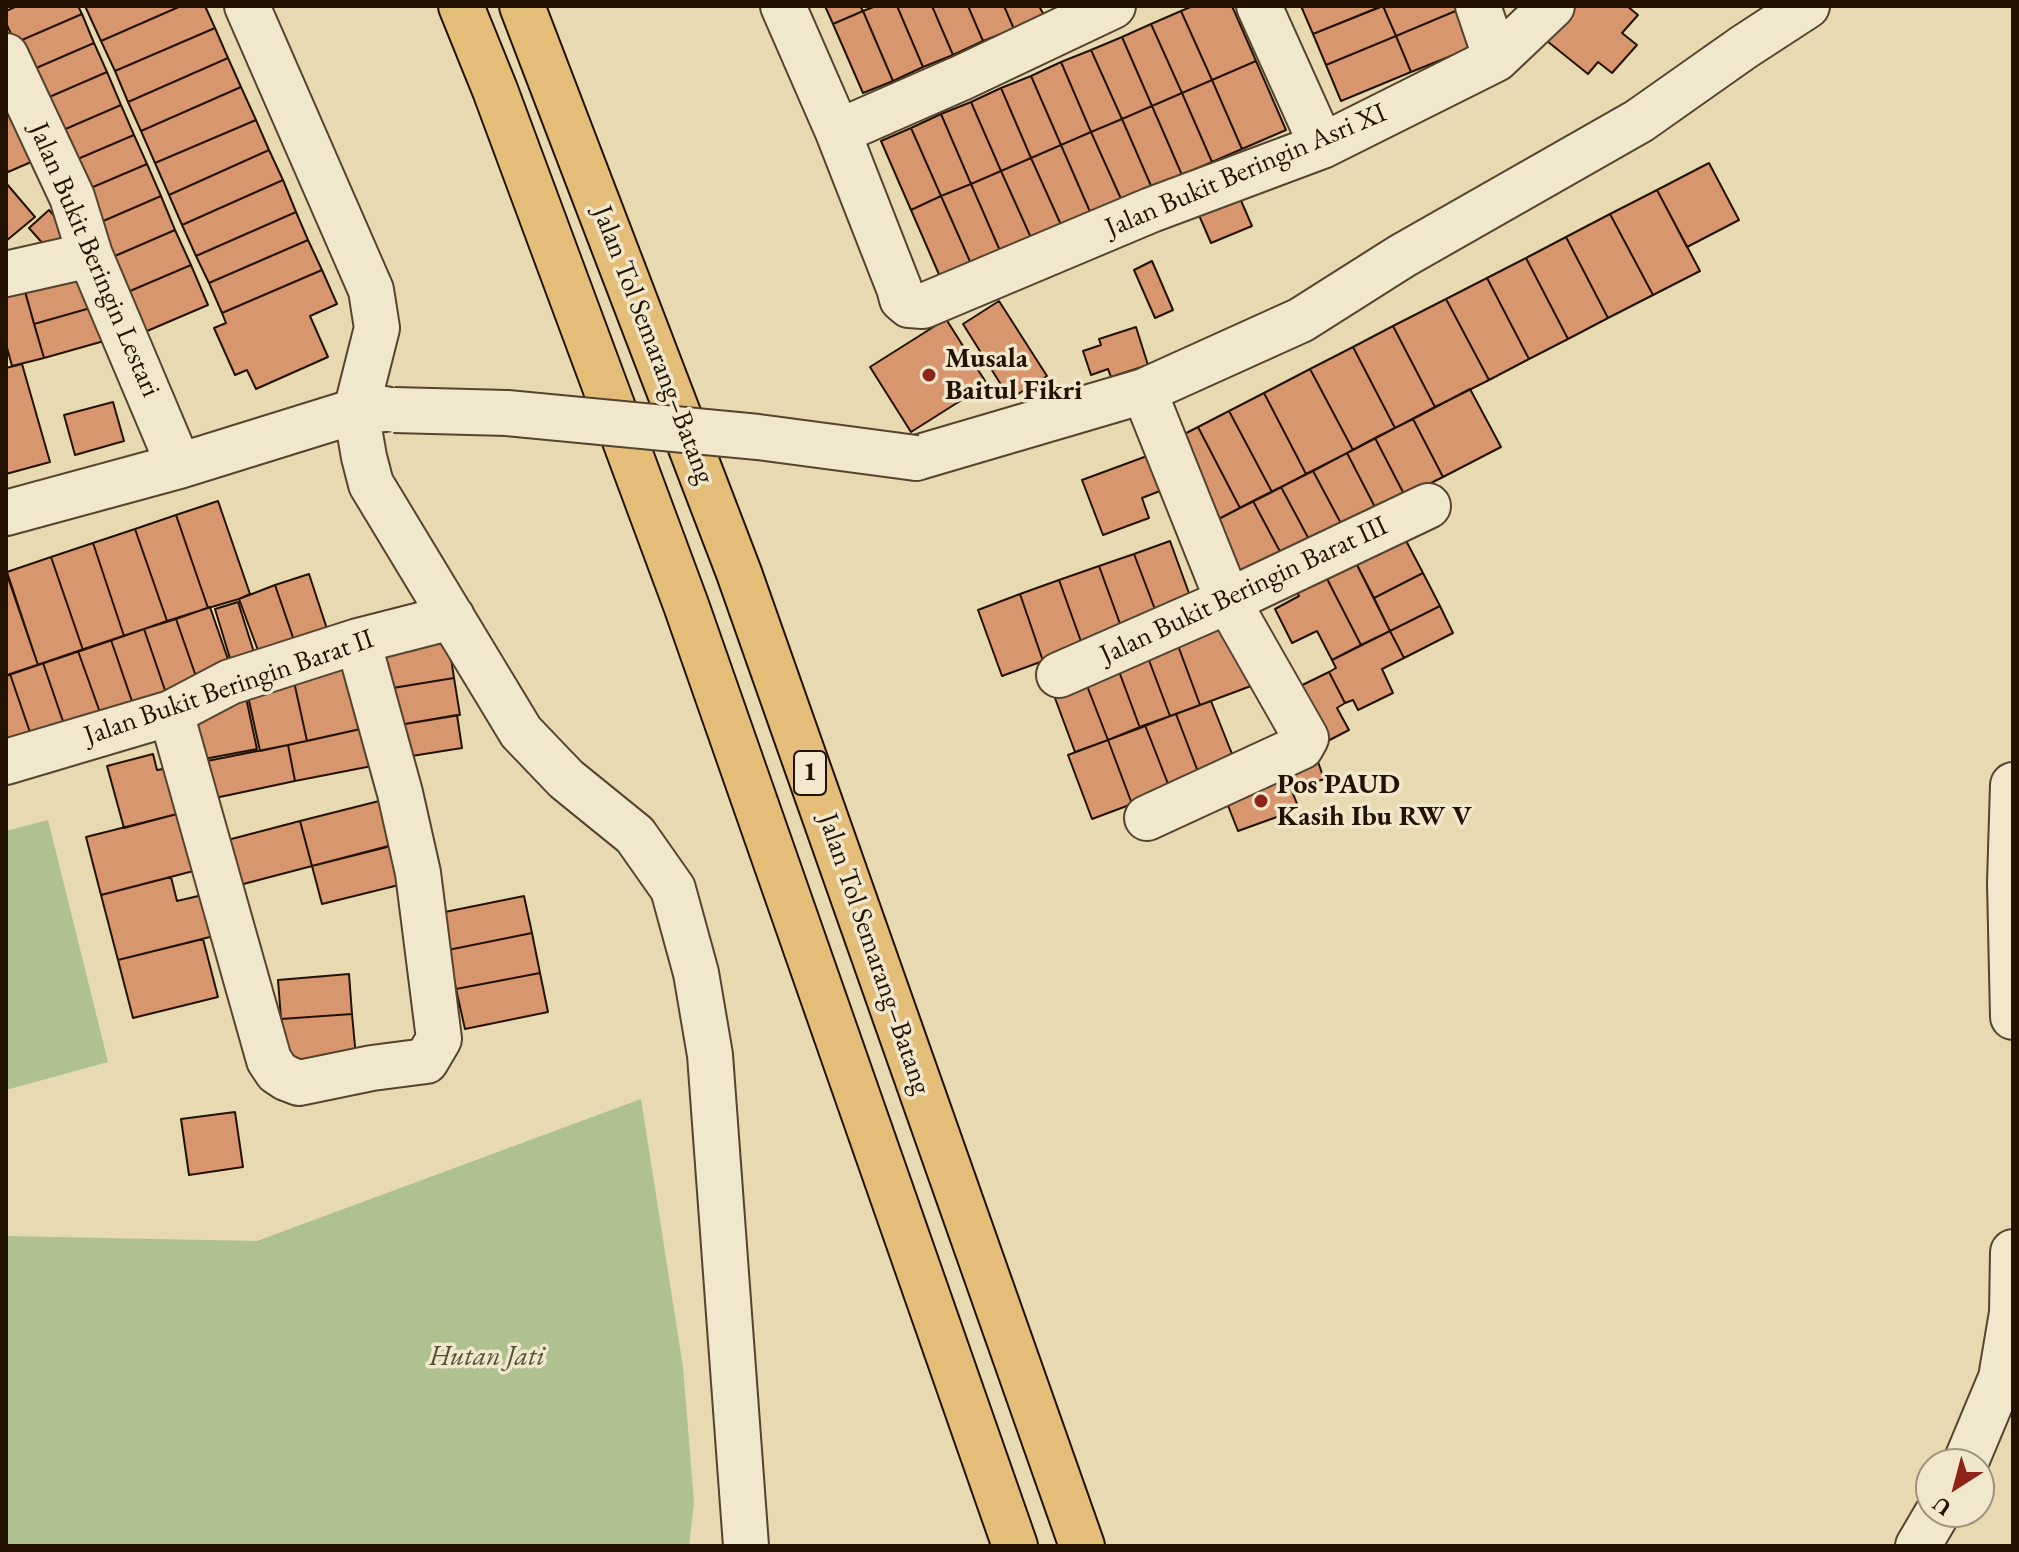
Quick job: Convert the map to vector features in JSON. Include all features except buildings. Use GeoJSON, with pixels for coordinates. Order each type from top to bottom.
{"type":"FeatureCollection","features":[{"type":"Feature","properties":{"kind":"highway","name":"Jalan Tol Semarang–Batang"},"geometry":{"type":"LineString","coordinates":[[461,6],[686,605],[1015,1546]]}},
{"type":"Feature","properties":{"kind":"highway","name":"Jalan Tol Semarang–Batang"},"geometry":{"type":"LineString","coordinates":[[522,6],[739,573],[1082,1546]]}},
{"type":"Feature","properties":{"kind":"street"},"geometry":{"type":"LineString","coordinates":[[247,6],[371,290],[377,328],[375,410],[364,457],[371,484],[521,732],[566,779],[635,835],[673,889],[696,973],[710,1055],[746,1546]]}},
{"type":"Feature","properties":{"kind":"street"},"geometry":{"type":"LineString","coordinates":[[783,6],[838,132],[1113,6]]}},
{"type":"Feature","properties":{"kind":"street"},"geometry":{"type":"LineString","coordinates":[[1259,6],[1322,146]]}},
{"type":"Feature","properties":{"kind":"street"},"geometry":{"type":"LineString","coordinates":[[1478,6],[1496,59]]}},
{"type":"Feature","properties":{"kind":"street","name":"Jalan Bukit Beringin Asri XI"},"geometry":{"type":"LineString","coordinates":[[838,132],[902,299],[909,305],[923,306],[1151,210],[1322,146],[1496,59],[1552,6]]}},
{"type":"Feature","properties":{"kind":"street"},"geometry":{"type":"LineString","coordinates":[[6,513],[375,410],[522,414],[758,437],[916,458],[1144,391],[1301,320],[1402,256],[1639,121],[1807,6]]}},
{"type":"Feature","properties":{"kind":"street","name":"Jalan Bukit Beringin Lestari"},"geometry":{"type":"LineString","coordinates":[[6,58],[72,197],[90,255],[179,466]]}},
{"type":"Feature","properties":{"kind":"street"},"geometry":{"type":"LineString","coordinates":[[6,274],[90,255]]}},
{"type":"Feature","properties":{"kind":"street"},"geometry":{"type":"LineString","coordinates":[[1144,391],[1228,601],[1306,738],[1301,747],[1147,818]]}},
{"type":"Feature","properties":{"kind":"street","name":"Jalan Bukit Beringin Barat III"},"geometry":{"type":"LineString","coordinates":[[1059,675],[1228,601],[1428,506]]}},
{"type":"Feature","properties":{"kind":"street","name":"Jalan Bukit Beringin Barat II"},"geometry":{"type":"LineString","coordinates":[[6,762],[171,713],[230,682],[358,641],[452,617]]}},
{"type":"Feature","properties":{"kind":"street"},"geometry":{"type":"LineString","coordinates":[[171,713],[269,1060],[277,1072],[299,1083],[426,1061],[439,1039],[418,873],[400,793],[358,641]]}},
{"type":"Feature","properties":{"kind":"street"},"geometry":{"type":"LineString","coordinates":[[2013,785],[2010,883],[2013,1017]]}},
{"type":"Feature","properties":{"kind":"street"},"geometry":{"type":"LineString","coordinates":[[1972,1448],[2001,1378],[2012,1313],[2013,1252]]}},
{"type":"Feature","properties":{"kind":"street"},"geometry":{"type":"LineString","coordinates":[[1918,1546],[1929,1528]]}},
{"type":"Feature","properties":{"kind":"green space"},"geometry":{"type":"Polygon","coordinates":[[[48,820],[108,1062],[6,1090],[6,831],[48,820]]]}},
{"type":"Feature","properties":{"kind":"green space","name":"Hutan Jati"},"geometry":{"type":"Polygon","coordinates":[[[641,1099],[683,1367],[694,1503],[689,1546],[6,1546],[6,1236],[257,1241],[641,1099]]]}},
{"type":"Feature","properties":{"kind":"place","name":"Musala Baitul Fikri"},"geometry":{"type":"Point","coordinates":[929,375]}},
{"type":"Feature","properties":{"kind":"place","name":"Pos PAUD Kasih Ibu RW V"},"geometry":{"type":"Point","coordinates":[1261,801]}}]}
